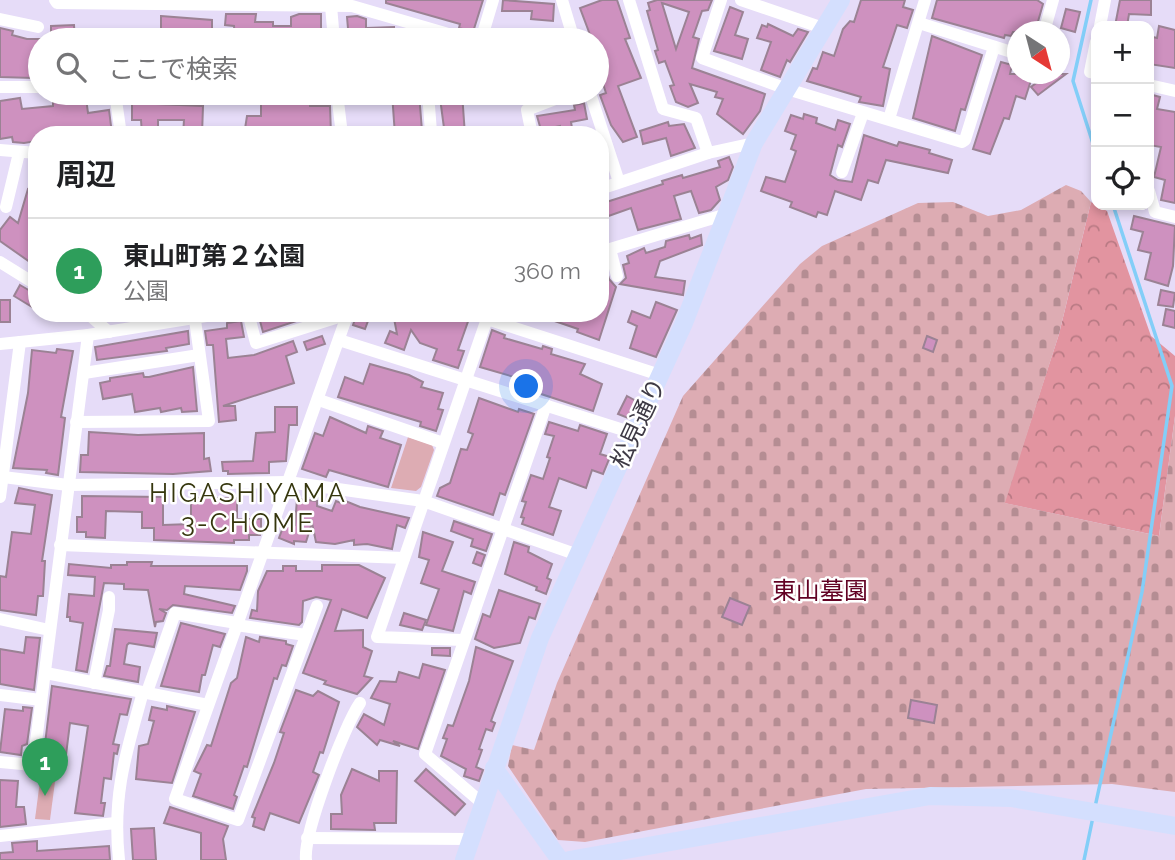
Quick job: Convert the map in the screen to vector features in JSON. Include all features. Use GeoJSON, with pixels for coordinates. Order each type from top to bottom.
{"type":"FeatureCollection","features":[{"type":"Feature","properties":{"kind":"street"},"geometry":{"type":"LineString","coordinates":[[55,0],[57,3],[210,2],[331,6],[353,3],[414,28]]}},
{"type":"Feature","properties":{"kind":"street"},"geometry":{"type":"LineString","coordinates":[[485,28],[493,0]]}},
{"type":"Feature","properties":{"kind":"street"},"geometry":{"type":"LineString","coordinates":[[562,0],[570,28]]}},
{"type":"Feature","properties":{"kind":"street"},"geometry":{"type":"LineString","coordinates":[[629,0],[663,109],[696,118],[708,153]]}},
{"type":"Feature","properties":{"kind":"street"},"geometry":{"type":"LineString","coordinates":[[721,0],[702,58],[787,89],[962,142],[965,140],[994,47]]}},
{"type":"Feature","properties":{"kind":"street"},"geometry":{"type":"LineString","coordinates":[[741,0],[823,29]]}},
{"type":"Feature","properties":{"kind":"street","name":"松見通り"},"geometry":{"type":"LineString","coordinates":[[464,860],[540,638],[697,294],[754,143],[841,0]]}},
{"type":"Feature","properties":{"kind":"street"},"geometry":{"type":"LineString","coordinates":[[889,120],[925,0]]}},
{"type":"Feature","properties":{"kind":"street"},"geometry":{"type":"LineString","coordinates":[[1047,21],[1053,0]]}},
{"type":"Feature","properties":{"kind":"street"},"geometry":{"type":"LineString","coordinates":[[1101,21],[1105,0]]}},
{"type":"Feature","properties":{"kind":"street"},"geometry":{"type":"LineString","coordinates":[[331,6],[333,28]]}},
{"type":"Feature","properties":{"kind":"street"},"geometry":{"type":"LineString","coordinates":[[0,19],[38,27]]}},
{"type":"Feature","properties":{"kind":"street"},"geometry":{"type":"LineString","coordinates":[[919,23],[1007,51]]}},
{"type":"Feature","properties":{"kind":"street"},"geometry":{"type":"LineString","coordinates":[[1154,86],[1175,91]]}},
{"type":"Feature","properties":{"kind":"street"},"geometry":{"type":"LineString","coordinates":[[0,87],[28,87]]}},
{"type":"Feature","properties":{"kind":"street"},"geometry":{"type":"LineString","coordinates":[[117,105],[120,126]]}},
{"type":"Feature","properties":{"kind":"street"},"geometry":{"type":"LineString","coordinates":[[338,105],[341,126]]}},
{"type":"Feature","properties":{"kind":"street"},"geometry":{"type":"LineString","coordinates":[[429,105],[431,126]]}},
{"type":"Feature","properties":{"kind":"street"},"geometry":{"type":"LineString","coordinates":[[531,126],[527,110],[540,105]]}},
{"type":"Feature","properties":{"kind":"street"},"geometry":{"type":"LineString","coordinates":[[594,105],[601,126]]}},
{"type":"Feature","properties":{"kind":"street"},"geometry":{"type":"LineString","coordinates":[[842,172],[863,113]]}},
{"type":"Feature","properties":{"kind":"street"},"geometry":{"type":"LineString","coordinates":[[609,186],[708,153],[754,143]]}},
{"type":"Feature","properties":{"kind":"street"},"geometry":{"type":"LineString","coordinates":[[0,150],[28,153]]}},
{"type":"Feature","properties":{"kind":"street"},"geometry":{"type":"LineString","coordinates":[[609,151],[619,182]]}},
{"type":"Feature","properties":{"kind":"street"},"geometry":{"type":"LineString","coordinates":[[6,207],[19,153]]}},
{"type":"Feature","properties":{"kind":"street"},"geometry":{"type":"LineString","coordinates":[[1154,210],[1175,217]]}},
{"type":"Feature","properties":{"kind":"street"},"geometry":{"type":"LineString","coordinates":[[609,250],[727,214]]}},
{"type":"Feature","properties":{"kind":"street"},"geometry":{"type":"LineString","coordinates":[[609,259],[617,276]]}},
{"type":"Feature","properties":{"kind":"street"},"geometry":{"type":"LineString","coordinates":[[0,262],[28,279]]}},
{"type":"Feature","properties":{"kind":"street"},"geometry":{"type":"LineString","coordinates":[[97,322],[109,332]]}},
{"type":"Feature","properties":{"kind":"street"},"geometry":{"type":"LineString","coordinates":[[0,344],[181,322]]}},
{"type":"Feature","properties":{"kind":"street"},"geometry":{"type":"LineString","coordinates":[[76,422],[209,421],[195,322]]}},
{"type":"Feature","properties":{"kind":"street"},"geometry":{"type":"LineString","coordinates":[[250,322],[256,343],[323,322]]}},
{"type":"Feature","properties":{"kind":"street"},"geometry":{"type":"LineString","coordinates":[[317,606],[239,820],[175,799],[345,322]]}},
{"type":"Feature","properties":{"kind":"street"},"geometry":{"type":"LineString","coordinates":[[463,640],[377,637],[486,322]]}},
{"type":"Feature","properties":{"kind":"street"},"geometry":{"type":"LineString","coordinates":[[505,322],[660,375]]}},
{"type":"Feature","properties":{"kind":"street"},"geometry":{"type":"LineString","coordinates":[[0,762],[33,765],[88,335]]}},
{"type":"Feature","properties":{"kind":"street"},"geometry":{"type":"LineString","coordinates":[[339,340],[633,433]]}},
{"type":"Feature","properties":{"kind":"street"},"geometry":{"type":"LineString","coordinates":[[0,497],[20,342]]}},
{"type":"Feature","properties":{"kind":"street"},"geometry":{"type":"LineString","coordinates":[[84,373],[199,355]]}},
{"type":"Feature","properties":{"kind":"street"},"geometry":{"type":"LineString","coordinates":[[319,400],[443,443]]}},
{"type":"Feature","properties":{"kind":"street"},"geometry":{"type":"LineString","coordinates":[[482,803],[425,754],[546,405]]}},
{"type":"Feature","properties":{"kind":"street"},"geometry":{"type":"LineString","coordinates":[[3,477],[68,485],[288,482],[423,501],[578,555]]}},
{"type":"Feature","properties":{"kind":"street"},"geometry":{"type":"LineString","coordinates":[[60,545],[404,558]]}},
{"type":"Feature","properties":{"kind":"street"},"geometry":{"type":"LineString","coordinates":[[94,683],[109,610],[109,597]]}},
{"type":"Feature","properties":{"kind":"street"},"geometry":{"type":"LineString","coordinates":[[119,860],[115,823],[119,779],[145,692],[175,613],[306,635]]}},
{"type":"Feature","properties":{"kind":"street"},"geometry":{"type":"LineString","coordinates":[[0,619],[49,630]]}},
{"type":"Feature","properties":{"kind":"street"},"geometry":{"type":"LineString","coordinates":[[46,673],[208,705]]}},
{"type":"Feature","properties":{"kind":"street"},"geometry":{"type":"LineString","coordinates":[[0,695],[41,700]]}},
{"type":"Feature","properties":{"kind":"street"},"geometry":{"type":"LineString","coordinates":[[306,860],[307,838],[348,726],[360,703]]}},
{"type":"Feature","properties":{"kind":"street"},"geometry":{"type":"LineString","coordinates":[[494,768],[559,860]]}},
{"type":"Feature","properties":{"kind":"street"},"geometry":{"type":"LineString","coordinates":[[569,860],[930,796],[1011,798],[1175,826]]}},
{"type":"Feature","properties":{"kind":"street"},"geometry":{"type":"LineString","coordinates":[[0,836],[115,823]]}},
{"type":"Feature","properties":{"kind":"street"},"geometry":{"type":"LineString","coordinates":[[307,838],[470,839]]}},
{"type":"Feature","properties":{"kind":"green space","name":"東山墓園"},"geometry":{"type":"Polygon","coordinates":[[[1066,185],[1081,191],[1091,202],[1059,334],[1005,503],[1159,536],[1175,416],[1175,792],[1112,784],[866,789],[585,842],[558,840],[508,766],[512,745],[534,750],[557,683],[683,396],[800,264],[822,246],[918,203],[953,202],[988,216],[1021,210],[1066,185]]]}},
{"type":"Feature","properties":{"kind":"green space"},"geometry":{"type":"Polygon","coordinates":[[[1091,202],[1091,210],[1107,211],[1151,336],[1175,356],[1175,416],[1159,536],[1004,503],[1059,334],[1091,202]]]}},
{"type":"Feature","properties":{"kind":"green space"},"geometry":{"type":"Polygon","coordinates":[[[408,437],[432,445],[434,450],[421,487],[416,491],[391,488],[408,437]]]}},
{"type":"Feature","properties":{"kind":"green space"},"geometry":{"type":"Polygon","coordinates":[[[41,773],[56,774],[50,820],[35,819],[41,773]]]}},
{"type":"Feature","properties":{"kind":"building"},"geometry":{"type":"Polygon","coordinates":[[[386,0],[483,0],[474,28],[459,28],[460,24],[386,3],[386,0]]]}},
{"type":"Feature","properties":{"kind":"building"},"geometry":{"type":"Polygon","coordinates":[[[503,0],[554,4],[553,21],[531,19],[532,11],[502,11],[503,0]]]}},
{"type":"Feature","properties":{"kind":"building"},"geometry":{"type":"Polygon","coordinates":[[[602,0],[617,0],[630,38],[625,39],[641,78],[618,86],[637,137],[623,142],[611,125],[604,105],[609,105],[609,28],[588,28],[580,8],[602,0]]]}},
{"type":"Feature","properties":{"kind":"building"},"geometry":{"type":"Polygon","coordinates":[[[657,0],[712,0],[708,10],[702,11],[693,37],[699,39],[692,68],[765,94],[760,111],[743,134],[717,114],[723,99],[715,97],[717,92],[690,84],[698,103],[688,107],[676,102],[670,86],[674,85],[665,61],[659,63],[655,51],[658,50],[647,11],[650,10],[648,3],[657,0]],[[662,3],[676,49],[689,12],[662,3]]]}},
{"type":"Feature","properties":{"kind":"building"},"geometry":{"type":"Polygon","coordinates":[[[861,0],[905,0],[903,7],[913,10],[907,28],[897,25],[883,67],[890,69],[883,106],[859,102],[861,97],[807,81],[813,68],[817,69],[823,52],[834,56],[843,29],[850,21],[854,22],[861,0]]]}},
{"type":"Feature","properties":{"kind":"building"},"geometry":{"type":"Polygon","coordinates":[[[937,0],[1037,0],[1043,4],[1038,21],[1007,21],[1007,35],[1004,38],[932,18],[937,0]]]}},
{"type":"Feature","properties":{"kind":"building"},"geometry":{"type":"Polygon","coordinates":[[[1120,0],[1151,0],[1151,15],[1129,14],[1128,21],[1116,21],[1120,0]]]}},
{"type":"Feature","properties":{"kind":"building"},"geometry":{"type":"Polygon","coordinates":[[[730,7],[743,12],[735,35],[748,39],[742,59],[714,51],[730,7]]]}},
{"type":"Feature","properties":{"kind":"building"},"geometry":{"type":"Polygon","coordinates":[[[1066,9],[1080,12],[1075,32],[1070,31],[1070,21],[1063,21],[1066,9]]]}},
{"type":"Feature","properties":{"kind":"building"},"geometry":{"type":"Polygon","coordinates":[[[226,14],[256,14],[255,22],[291,26],[291,17],[299,14],[321,14],[321,28],[234,28],[225,25],[226,14]]]}},
{"type":"Feature","properties":{"kind":"building"},"geometry":{"type":"Polygon","coordinates":[[[161,16],[212,20],[212,28],[161,28],[161,16]]]}},
{"type":"Feature","properties":{"kind":"building"},"geometry":{"type":"Polygon","coordinates":[[[347,17],[366,19],[366,28],[348,28],[347,17]]]}},
{"type":"Feature","properties":{"kind":"building"},"geometry":{"type":"Polygon","coordinates":[[[768,24],[793,36],[798,29],[808,32],[790,62],[787,60],[780,77],[761,70],[771,42],[757,38],[762,25],[767,27],[768,24]]]}},
{"type":"Feature","properties":{"kind":"building"},"geometry":{"type":"Polygon","coordinates":[[[74,25],[74,28],[51,28],[74,25]]]}},
{"type":"Feature","properties":{"kind":"building"},"geometry":{"type":"Polygon","coordinates":[[[1159,26],[1175,30],[1175,68],[1154,65],[1154,37],[1157,38],[1159,26]]]}},
{"type":"Feature","properties":{"kind":"building"},"geometry":{"type":"Polygon","coordinates":[[[0,28],[13,31],[12,35],[28,39],[28,78],[0,77],[0,28]]]}},
{"type":"Feature","properties":{"kind":"building"},"geometry":{"type":"Polygon","coordinates":[[[932,36],[982,55],[965,110],[961,109],[955,131],[913,118],[932,36]]]}},
{"type":"Feature","properties":{"kind":"building"},"geometry":{"type":"Polygon","coordinates":[[[1001,62],[1007,64],[1007,84],[1030,84],[1025,99],[1016,96],[1009,119],[1004,118],[990,154],[973,149],[1001,62]]]}},
{"type":"Feature","properties":{"kind":"building"},"geometry":{"type":"Polygon","coordinates":[[[1035,84],[1053,84],[1038,95],[1031,87],[1035,84]]]}},
{"type":"Feature","properties":{"kind":"building"},"geometry":{"type":"Polygon","coordinates":[[[1154,95],[1160,97],[1157,109],[1175,112],[1175,203],[1161,200],[1165,180],[1154,177],[1161,147],[1154,146],[1154,95]]]}},
{"type":"Feature","properties":{"kind":"building"},"geometry":{"type":"Polygon","coordinates":[[[20,98],[22,109],[87,105],[88,113],[109,110],[111,126],[28,126],[28,142],[13,142],[12,137],[0,139],[0,101],[20,98]]]}},
{"type":"Feature","properties":{"kind":"building"},"geometry":{"type":"Polygon","coordinates":[[[132,105],[203,106],[202,126],[184,126],[184,120],[158,120],[158,126],[141,126],[141,120],[132,120],[132,105]]]}},
{"type":"Feature","properties":{"kind":"building"},"geometry":{"type":"Polygon","coordinates":[[[261,105],[330,106],[331,126],[245,126],[247,116],[261,116],[261,105]]]}},
{"type":"Feature","properties":{"kind":"building"},"geometry":{"type":"Polygon","coordinates":[[[393,105],[420,105],[422,126],[394,126],[393,105]]]}},
{"type":"Feature","properties":{"kind":"building"},"geometry":{"type":"Polygon","coordinates":[[[441,105],[463,105],[464,126],[444,126],[441,105]]]}},
{"type":"Feature","properties":{"kind":"building"},"geometry":{"type":"Polygon","coordinates":[[[574,105],[584,105],[587,119],[571,122],[572,126],[540,126],[537,116],[575,110],[574,105]]]}},
{"type":"Feature","properties":{"kind":"building"},"geometry":{"type":"Polygon","coordinates":[[[804,114],[817,118],[816,123],[835,130],[838,120],[850,124],[842,147],[838,145],[830,175],[838,180],[852,182],[864,135],[897,146],[899,142],[930,150],[929,153],[952,160],[948,173],[886,160],[878,183],[868,180],[861,200],[835,191],[827,215],[818,212],[816,217],[790,207],[792,202],[761,191],[766,177],[785,182],[796,151],[791,149],[796,135],[785,131],[791,115],[803,119],[804,114]]]}},
{"type":"Feature","properties":{"kind":"building"},"geometry":{"type":"Polygon","coordinates":[[[668,122],[669,126],[684,124],[695,148],[671,156],[666,138],[643,144],[640,131],[668,122]]]}},
{"type":"Feature","properties":{"kind":"building"},"geometry":{"type":"Polygon","coordinates":[[[729,157],[733,167],[728,180],[716,187],[720,200],[711,210],[699,213],[691,191],[674,196],[681,219],[638,230],[631,208],[609,216],[609,201],[663,184],[662,181],[720,167],[718,161],[729,157]]]}},
{"type":"Feature","properties":{"kind":"building"},"geometry":{"type":"Polygon","coordinates":[[[28,189],[28,261],[0,241],[0,230],[10,217],[18,223],[28,189]]]}},
{"type":"Feature","properties":{"kind":"building"},"geometry":{"type":"Polygon","coordinates":[[[1134,216],[1175,226],[1173,266],[1168,286],[1145,279],[1151,253],[1138,250],[1143,232],[1131,229],[1134,216]]]}},
{"type":"Feature","properties":{"kind":"building"},"geometry":{"type":"Polygon","coordinates":[[[689,235],[690,239],[701,235],[702,245],[660,261],[655,277],[685,281],[683,295],[620,284],[626,278],[623,265],[629,263],[627,256],[644,248],[646,253],[665,247],[666,241],[689,235]]]}},
{"type":"Feature","properties":{"kind":"building"},"geometry":{"type":"Polygon","coordinates":[[[609,279],[616,287],[609,309],[609,279]]]}},
{"type":"Feature","properties":{"kind":"building"},"geometry":{"type":"Polygon","coordinates":[[[20,285],[28,290],[28,305],[14,296],[20,285]]]}},
{"type":"Feature","properties":{"kind":"building"},"geometry":{"type":"Polygon","coordinates":[[[1161,290],[1175,293],[1173,307],[1158,305],[1161,290]]]}},
{"type":"Feature","properties":{"kind":"building"},"geometry":{"type":"Polygon","coordinates":[[[0,300],[10,300],[10,322],[0,322],[0,300]]]}},
{"type":"Feature","properties":{"kind":"building"},"geometry":{"type":"Polygon","coordinates":[[[656,302],[677,310],[656,357],[630,348],[637,326],[628,322],[632,311],[650,318],[656,302]]]}},
{"type":"Feature","properties":{"kind":"building"},"geometry":{"type":"Polygon","coordinates":[[[1166,309],[1175,311],[1175,328],[1163,325],[1166,309]]]}},
{"type":"Feature","properties":{"kind":"building"},"geometry":{"type":"Polygon","coordinates":[[[241,322],[244,337],[226,339],[228,358],[254,355],[293,341],[297,352],[286,356],[294,383],[223,406],[235,406],[236,420],[219,422],[213,345],[207,345],[205,331],[227,328],[227,323],[241,322]]]}},
{"type":"Feature","properties":{"kind":"building"},"geometry":{"type":"Polygon","coordinates":[[[260,322],[294,322],[263,332],[260,322]]]}},
{"type":"Feature","properties":{"kind":"building"},"geometry":{"type":"Polygon","coordinates":[[[354,322],[368,322],[365,329],[353,325],[354,322]]]}},
{"type":"Feature","properties":{"kind":"building"},"geometry":{"type":"Polygon","coordinates":[[[395,322],[468,322],[458,350],[464,351],[458,368],[433,360],[437,349],[420,343],[411,330],[404,350],[385,343],[390,331],[397,334],[395,322]]]}},
{"type":"Feature","properties":{"kind":"building"},"geometry":{"type":"Polygon","coordinates":[[[558,322],[605,322],[599,340],[577,332],[578,329],[558,322]]]}},
{"type":"Feature","properties":{"kind":"building"},"geometry":{"type":"Polygon","coordinates":[[[492,330],[505,335],[504,338],[542,349],[543,346],[552,349],[551,354],[585,364],[580,374],[602,384],[593,411],[535,392],[538,384],[480,367],[492,330]]]}},
{"type":"Feature","properties":{"kind":"building"},"geometry":{"type":"Polygon","coordinates":[[[188,331],[189,344],[166,348],[167,351],[97,360],[95,347],[188,331]]]}},
{"type":"Feature","properties":{"kind":"building"},"geometry":{"type":"Polygon","coordinates":[[[322,336],[325,344],[307,350],[304,342],[322,336]]]}},
{"type":"Feature","properties":{"kind":"building"},"geometry":{"type":"Polygon","coordinates":[[[927,336],[937,340],[933,352],[923,348],[927,336]]]}},
{"type":"Feature","properties":{"kind":"building"},"geometry":{"type":"Polygon","coordinates":[[[57,349],[73,351],[61,417],[65,418],[58,475],[46,473],[47,470],[13,468],[28,393],[32,350],[56,353],[57,349]]]}},
{"type":"Feature","properties":{"kind":"building"},"geometry":{"type":"Polygon","coordinates":[[[370,364],[409,375],[423,382],[421,387],[443,393],[438,409],[443,410],[436,431],[420,426],[421,422],[338,397],[345,377],[363,384],[370,364]]]}},
{"type":"Feature","properties":{"kind":"building"},"geometry":{"type":"Polygon","coordinates":[[[193,367],[197,411],[182,412],[181,408],[161,412],[160,408],[135,412],[132,394],[103,399],[100,383],[110,381],[110,378],[143,373],[144,377],[149,377],[193,367]]]}},
{"type":"Feature","properties":{"kind":"building"},"geometry":{"type":"Polygon","coordinates":[[[627,396],[636,401],[628,418],[618,414],[627,396]]]}},
{"type":"Feature","properties":{"kind":"building"},"geometry":{"type":"Polygon","coordinates":[[[479,398],[518,412],[519,409],[534,414],[505,495],[500,493],[493,515],[437,496],[440,488],[450,483],[461,449],[467,450],[473,434],[468,432],[479,398]]]}},
{"type":"Feature","properties":{"kind":"building"},"geometry":{"type":"Polygon","coordinates":[[[275,407],[297,407],[297,425],[289,425],[286,461],[269,462],[269,473],[228,474],[228,471],[223,471],[222,462],[253,461],[256,433],[275,432],[275,407]]]}},
{"type":"Feature","properties":{"kind":"building"},"geometry":{"type":"Polygon","coordinates":[[[330,417],[366,433],[368,426],[383,431],[380,438],[401,445],[388,487],[329,470],[326,477],[302,469],[315,433],[323,436],[330,417]]]}},
{"type":"Feature","properties":{"kind":"building"},"geometry":{"type":"Polygon","coordinates":[[[549,422],[578,431],[580,425],[607,434],[600,454],[610,457],[603,474],[592,470],[586,488],[559,478],[549,507],[561,511],[553,535],[522,524],[524,518],[521,517],[526,502],[522,501],[531,475],[543,479],[550,458],[547,457],[554,436],[545,434],[549,422]]]}},
{"type":"Feature","properties":{"kind":"building"},"geometry":{"type":"Polygon","coordinates":[[[89,432],[138,435],[204,433],[204,459],[209,458],[211,471],[173,474],[80,472],[81,455],[88,455],[89,432]]]}},
{"type":"Feature","properties":{"kind":"building"},"geometry":{"type":"Polygon","coordinates":[[[19,488],[52,495],[42,561],[45,561],[43,596],[38,596],[36,615],[0,610],[0,576],[6,577],[12,532],[31,534],[35,505],[15,503],[19,488]]]}},
{"type":"Feature","properties":{"kind":"building"},"geometry":{"type":"Polygon","coordinates":[[[82,496],[163,497],[163,525],[191,524],[191,498],[237,498],[237,519],[261,519],[260,535],[249,535],[249,540],[234,540],[234,543],[154,540],[154,528],[142,528],[142,512],[106,511],[105,538],[86,537],[86,532],[77,532],[77,517],[82,517],[82,496]]]}},
{"type":"Feature","properties":{"kind":"building"},"geometry":{"type":"Polygon","coordinates":[[[297,499],[317,501],[317,506],[332,511],[336,501],[341,503],[343,500],[360,507],[409,518],[405,528],[397,525],[392,549],[367,544],[354,545],[354,540],[335,544],[316,542],[312,523],[306,542],[294,541],[294,544],[279,538],[285,522],[295,525],[297,499]]]}},
{"type":"Feature","properties":{"kind":"building"},"geometry":{"type":"Polygon","coordinates":[[[454,521],[492,534],[486,551],[471,546],[473,539],[451,531],[454,521]]]}},
{"type":"Feature","properties":{"kind":"building"},"geometry":{"type":"Polygon","coordinates":[[[423,532],[453,542],[442,571],[475,582],[471,594],[464,591],[453,631],[426,625],[439,589],[421,583],[429,560],[419,557],[423,532]]]}},
{"type":"Feature","properties":{"kind":"building"},"geometry":{"type":"Polygon","coordinates":[[[514,542],[529,547],[528,552],[552,564],[547,578],[551,580],[546,594],[536,590],[537,587],[505,574],[514,542]]]}},
{"type":"Feature","properties":{"kind":"building"},"geometry":{"type":"Polygon","coordinates":[[[477,552],[485,555],[481,566],[473,563],[477,552]]]}},
{"type":"Feature","properties":{"kind":"building"},"geometry":{"type":"Polygon","coordinates":[[[127,562],[152,562],[151,566],[247,566],[247,571],[240,590],[185,586],[184,594],[235,606],[232,613],[173,605],[167,610],[159,609],[166,613],[163,621],[156,622],[155,627],[148,590],[124,589],[124,584],[104,583],[87,672],[76,670],[83,623],[70,621],[70,617],[67,617],[69,594],[94,596],[95,577],[68,575],[69,564],[111,568],[111,565],[127,565],[127,562]]]}},
{"type":"Feature","properties":{"kind":"building"},"geometry":{"type":"Polygon","coordinates":[[[322,565],[359,565],[385,578],[367,618],[342,609],[335,631],[363,630],[363,647],[372,651],[364,676],[372,678],[357,694],[324,684],[326,681],[303,673],[331,600],[316,597],[303,601],[302,622],[299,625],[250,618],[252,610],[257,611],[258,591],[267,571],[283,571],[283,566],[296,566],[296,571],[322,571],[322,565]]]}},
{"type":"Feature","properties":{"kind":"building"},"geometry":{"type":"Polygon","coordinates":[[[499,590],[540,604],[535,619],[529,617],[520,643],[494,648],[475,639],[483,614],[490,617],[499,590]]]}},
{"type":"Feature","properties":{"kind":"building"},"geometry":{"type":"Polygon","coordinates":[[[730,598],[750,606],[742,625],[722,617],[730,598]]]}},
{"type":"Feature","properties":{"kind":"building"},"geometry":{"type":"Polygon","coordinates":[[[404,613],[426,620],[422,630],[400,625],[404,613]]]}},
{"type":"Feature","properties":{"kind":"building"},"geometry":{"type":"Polygon","coordinates":[[[181,623],[225,634],[220,647],[213,645],[199,692],[161,686],[181,623]]]}},
{"type":"Feature","properties":{"kind":"building"},"geometry":{"type":"Polygon","coordinates":[[[115,629],[157,633],[154,647],[129,643],[127,645],[124,664],[140,667],[138,682],[104,676],[107,666],[110,666],[115,629]]]}},
{"type":"Feature","properties":{"kind":"building"},"geometry":{"type":"Polygon","coordinates":[[[26,637],[40,638],[34,690],[0,684],[0,649],[24,653],[26,637]]]}},
{"type":"Feature","properties":{"kind":"building"},"geometry":{"type":"Polygon","coordinates":[[[246,637],[259,642],[260,637],[286,641],[286,644],[293,646],[286,666],[282,665],[277,679],[274,678],[247,767],[244,766],[234,795],[237,797],[233,809],[193,796],[201,774],[194,771],[207,745],[211,746],[231,683],[237,678],[246,637]]]}},
{"type":"Feature","properties":{"kind":"building"},"geometry":{"type":"Polygon","coordinates":[[[476,647],[513,661],[491,721],[495,723],[492,731],[486,729],[479,749],[482,750],[476,767],[483,770],[479,781],[464,776],[466,769],[441,756],[447,739],[443,738],[448,725],[453,726],[469,681],[476,647]]]}},
{"type":"Feature","properties":{"kind":"building"},"geometry":{"type":"Polygon","coordinates":[[[432,648],[450,648],[450,656],[432,655],[432,648]]]}},
{"type":"Feature","properties":{"kind":"building"},"geometry":{"type":"Polygon","coordinates":[[[423,664],[445,670],[418,749],[393,741],[400,746],[380,740],[377,745],[357,727],[364,714],[384,725],[390,704],[371,698],[380,681],[396,682],[399,672],[419,678],[423,664]]]}},
{"type":"Feature","properties":{"kind":"building"},"geometry":{"type":"Polygon","coordinates":[[[52,686],[131,699],[127,715],[120,714],[113,744],[119,745],[117,754],[114,753],[111,779],[104,778],[101,803],[105,803],[103,816],[75,813],[88,726],[70,723],[64,771],[47,769],[50,744],[45,744],[52,686]]]}},
{"type":"Feature","properties":{"kind":"building"},"geometry":{"type":"Polygon","coordinates":[[[296,690],[313,696],[318,691],[339,702],[323,753],[320,752],[313,772],[319,775],[299,823],[270,813],[264,830],[253,826],[255,818],[252,817],[274,763],[284,733],[280,732],[296,690]]]}},
{"type":"Feature","properties":{"kind":"building"},"geometry":{"type":"Polygon","coordinates":[[[911,700],[937,705],[934,723],[908,718],[911,700]]]}},
{"type":"Feature","properties":{"kind":"building"},"geometry":{"type":"Polygon","coordinates":[[[167,706],[195,712],[172,783],[136,779],[139,746],[148,744],[154,721],[149,720],[152,707],[167,710],[167,706]]]}},
{"type":"Feature","properties":{"kind":"building"},"geometry":{"type":"Polygon","coordinates":[[[23,707],[32,708],[27,744],[22,746],[21,755],[0,752],[5,709],[23,711],[23,707]]]}},
{"type":"Feature","properties":{"kind":"building"},"geometry":{"type":"Polygon","coordinates":[[[352,769],[379,781],[379,771],[397,771],[396,823],[374,823],[375,830],[331,829],[331,814],[342,814],[341,795],[352,769]]]}},
{"type":"Feature","properties":{"kind":"building"},"geometry":{"type":"Polygon","coordinates":[[[426,769],[465,804],[455,815],[415,781],[426,769]]]}},
{"type":"Feature","properties":{"kind":"building"},"geometry":{"type":"Polygon","coordinates":[[[0,780],[18,781],[16,807],[24,807],[26,824],[0,827],[0,780]]]}},
{"type":"Feature","properties":{"kind":"building"},"geometry":{"type":"Polygon","coordinates":[[[170,807],[228,826],[223,839],[226,860],[201,860],[201,833],[164,823],[170,807]]]}},
{"type":"Feature","properties":{"kind":"building"},"geometry":{"type":"Polygon","coordinates":[[[154,828],[156,860],[133,860],[131,829],[154,828]]]}},
{"type":"Feature","properties":{"kind":"building"},"geometry":{"type":"Polygon","coordinates":[[[37,841],[37,851],[109,846],[110,860],[0,860],[0,853],[13,852],[12,843],[37,841]]]}},
{"type":"Feature","properties":{"kind":"waterway"},"geometry":{"type":"LineString","coordinates":[[1091,0],[1073,81],[1094,147]]}},
{"type":"Feature","properties":{"kind":"waterway"},"geometry":{"type":"LineString","coordinates":[[1095,807],[1142,592],[1172,386],[1115,210]]}},
{"type":"Feature","properties":{"kind":"waterway"},"geometry":{"type":"LineString","coordinates":[[1084,860],[1093,817]]}},
{"type":"Feature","properties":{"kind":"place","name":"東山町第２公園"},"geometry":{"type":"Point","coordinates":[45,796]}},
{"type":"Feature","properties":{"kind":"district","name":"HIGASHIYAMA 3-CHOME"},"geometry":{"type":"Point","coordinates":[248,508]}}]}
